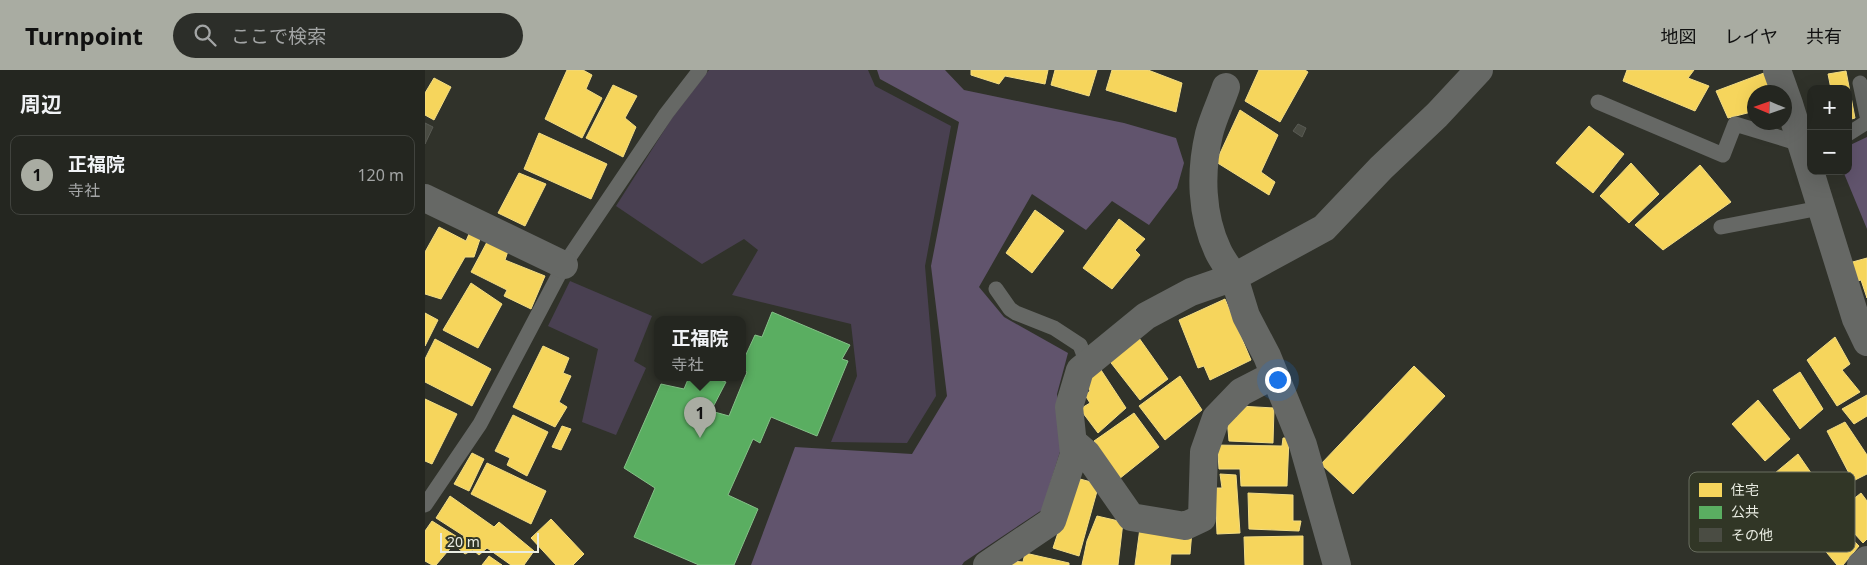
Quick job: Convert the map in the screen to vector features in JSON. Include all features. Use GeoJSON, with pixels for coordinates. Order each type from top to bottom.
{"type":"FeatureCollection","features":[{"type":"Feature","properties":{"kind":"street"},"geometry":{"type":"LineString","coordinates":[[987,565],[1051,521],[1074,454],[1069,407],[1080,370],[1146,316],[1191,292],[1234,277],[1324,228],[1381,168],[1437,115],[1479,70]]}},
{"type":"Feature","properties":{"kind":"street"},"geometry":{"type":"LineString","coordinates":[[1777,70],[1806,144],[1820,208],[1856,319],[1867,342]]}},
{"type":"Feature","properties":{"kind":"street"},"geometry":{"type":"LineString","coordinates":[[1226,87],[1209,133],[1205,163],[1204,200],[1207,221],[1218,251],[1234,277],[1245,316],[1274,375],[1303,445],[1337,565]]}},
{"type":"Feature","properties":{"kind":"street"},"geometry":{"type":"LineString","coordinates":[[425,198],[564,265]]}},
{"type":"Feature","properties":{"kind":"street"},"geometry":{"type":"LineString","coordinates":[[1073,442],[1087,454],[1131,517],[1185,526],[1202,518],[1203,452],[1216,418],[1241,392],[1274,375]]}},
{"type":"Feature","properties":{"kind":"street"},"geometry":{"type":"LineString","coordinates":[[1861,565],[1867,560]]}},
{"type":"Feature","properties":{"kind":"lane"},"geometry":{"type":"LineString","coordinates":[[425,506],[480,424],[564,265],[666,114],[700,70]]}},
{"type":"Feature","properties":{"kind":"lane"},"geometry":{"type":"LineString","coordinates":[[1860,83],[1867,116]]}},
{"type":"Feature","properties":{"kind":"lane"},"geometry":{"type":"LineString","coordinates":[[1598,102],[1723,155],[1735,124],[1806,144]]}},
{"type":"Feature","properties":{"kind":"lane"},"geometry":{"type":"LineString","coordinates":[[1852,131],[1867,122]]}},
{"type":"Feature","properties":{"kind":"lane"},"geometry":{"type":"LineString","coordinates":[[1721,227],[1820,208]]}},
{"type":"Feature","properties":{"kind":"lane"},"geometry":{"type":"LineString","coordinates":[[996,289],[1016,313],[1055,328],[1080,345],[1087,363]]}},
{"type":"Feature","properties":{"kind":"shaded area"},"geometry":{"type":"Polygon","coordinates":[[[709,70],[868,70],[875,86],[951,126],[925,266],[936,396],[907,443],[831,442],[857,376],[851,324],[732,295],[758,250],[744,239],[702,264],[616,206],[672,118],[709,70]]]}},
{"type":"Feature","properties":{"kind":"shaded area"},"geometry":{"type":"Polygon","coordinates":[[[877,70],[945,70],[964,90],[1124,123],[1176,138],[1184,163],[1177,188],[1149,225],[1112,201],[1086,230],[1032,194],[979,287],[1004,317],[1068,353],[1057,394],[1063,442],[1042,510],[962,565],[751,565],[795,447],[912,454],[947,396],[931,266],[959,122],[880,79],[877,70]]]}},
{"type":"Feature","properties":{"kind":"shaded area"},"geometry":{"type":"Polygon","coordinates":[[[1867,137],[1867,229],[1845,175],[1852,175],[1852,144],[1867,137]]]}},
{"type":"Feature","properties":{"kind":"shaded area"},"geometry":{"type":"Polygon","coordinates":[[[570,281],[652,316],[634,361],[646,368],[616,435],[582,422],[598,349],[548,326],[570,281]]]}},
{"type":"Feature","properties":{"kind":"building: 住宅"},"geometry":{"type":"Polygon","coordinates":[[[567,70],[583,70],[592,75],[586,89],[602,98],[582,138],[545,119],[567,70]]]}},
{"type":"Feature","properties":{"kind":"building: 住宅"},"geometry":{"type":"Polygon","coordinates":[[[971,70],[1048,70],[1045,84],[1005,76],[999,84],[971,75],[971,70]]]}},
{"type":"Feature","properties":{"kind":"building: 住宅"},"geometry":{"type":"Polygon","coordinates":[[[1055,70],[1097,70],[1089,96],[1051,85],[1055,70]]]}},
{"type":"Feature","properties":{"kind":"building: 住宅"},"geometry":{"type":"Polygon","coordinates":[[[1112,70],[1148,70],[1182,83],[1176,112],[1106,90],[1112,70]]]}},
{"type":"Feature","properties":{"kind":"building: 住宅"},"geometry":{"type":"Polygon","coordinates":[[[1259,70],[1305,70],[1308,72],[1280,122],[1245,101],[1259,70]]]}},
{"type":"Feature","properties":{"kind":"building: 住宅"},"geometry":{"type":"Polygon","coordinates":[[[1627,70],[1694,70],[1688,78],[1709,86],[1695,111],[1623,81],[1627,70]]]}},
{"type":"Feature","properties":{"kind":"building: 住宅"},"geometry":{"type":"Polygon","coordinates":[[[1846,71],[1849,85],[1830,85],[1828,74],[1846,71]]]}},
{"type":"Feature","properties":{"kind":"building: 住宅"},"geometry":{"type":"Polygon","coordinates":[[[1764,73],[1768,85],[1747,85],[1747,113],[1728,118],[1716,91],[1764,73]]]}},
{"type":"Feature","properties":{"kind":"building: 住宅"},"geometry":{"type":"Polygon","coordinates":[[[434,78],[451,87],[434,120],[425,115],[425,93],[434,78]]]}},
{"type":"Feature","properties":{"kind":"building: 住宅"},"geometry":{"type":"Polygon","coordinates":[[[613,85],[637,96],[625,118],[636,127],[623,157],[586,138],[613,85]]]}},
{"type":"Feature","properties":{"kind":"building: 住宅"},"geometry":{"type":"Polygon","coordinates":[[[1852,102],[1855,118],[1852,119],[1852,102]]]}},
{"type":"Feature","properties":{"kind":"building: 住宅"},"geometry":{"type":"Polygon","coordinates":[[[1240,110],[1278,135],[1261,172],[1275,182],[1269,195],[1216,162],[1240,110]]]}},
{"type":"Feature","properties":{"kind":"building: 住宅"},"geometry":{"type":"Polygon","coordinates":[[[1589,126],[1624,154],[1593,193],[1556,163],[1589,126]]]}},
{"type":"Feature","properties":{"kind":"building: 住宅"},"geometry":{"type":"Polygon","coordinates":[[[539,133],[607,164],[591,199],[524,169],[539,133]]]}},
{"type":"Feature","properties":{"kind":"building: 住宅"},"geometry":{"type":"Polygon","coordinates":[[[1631,163],[1659,194],[1629,223],[1600,196],[1631,163]]]}},
{"type":"Feature","properties":{"kind":"building: 住宅"},"geometry":{"type":"Polygon","coordinates":[[[1700,165],[1731,202],[1663,250],[1635,225],[1700,165]]]}},
{"type":"Feature","properties":{"kind":"building: 住宅"},"geometry":{"type":"Polygon","coordinates":[[[519,173],[546,184],[525,226],[498,213],[519,173]]]}},
{"type":"Feature","properties":{"kind":"building: 住宅"},"geometry":{"type":"Polygon","coordinates":[[[1035,210],[1064,231],[1032,273],[1006,253],[1035,210]]]}},
{"type":"Feature","properties":{"kind":"building: 住宅"},"geometry":{"type":"Polygon","coordinates":[[[1119,219],[1145,239],[1135,250],[1140,255],[1112,289],[1083,268],[1119,219]]]}},
{"type":"Feature","properties":{"kind":"building: 住宅"},"geometry":{"type":"Polygon","coordinates":[[[439,227],[466,241],[469,234],[480,239],[474,257],[465,257],[441,299],[425,294],[425,252],[439,227]]]}},
{"type":"Feature","properties":{"kind":"building: 住宅"},"geometry":{"type":"Polygon","coordinates":[[[487,242],[508,251],[505,260],[545,276],[531,309],[504,296],[507,290],[471,272],[487,242]]]}},
{"type":"Feature","properties":{"kind":"building: 住宅"},"geometry":{"type":"Polygon","coordinates":[[[1867,258],[1867,298],[1861,280],[1854,282],[1849,263],[1867,258]]]}},
{"type":"Feature","properties":{"kind":"building: 住宅"},"geometry":{"type":"Polygon","coordinates":[[[471,283],[502,304],[478,348],[443,330],[471,283]]]}},
{"type":"Feature","properties":{"kind":"building: 住宅"},"geometry":{"type":"Polygon","coordinates":[[[1225,299],[1251,360],[1210,380],[1204,366],[1198,368],[1179,320],[1225,299]]]}},
{"type":"Feature","properties":{"kind":"building: 住宅"},"geometry":{"type":"Polygon","coordinates":[[[425,313],[438,320],[425,346],[425,313]]]}},
{"type":"Feature","properties":{"kind":"building: 住宅"},"geometry":{"type":"Polygon","coordinates":[[[1835,337],[1850,364],[1842,370],[1860,392],[1837,406],[1807,360],[1835,337]]]}},
{"type":"Feature","properties":{"kind":"building: 住宅"},"geometry":{"type":"Polygon","coordinates":[[[1139,338],[1168,379],[1140,400],[1108,359],[1139,338]]]}},
{"type":"Feature","properties":{"kind":"building: 住宅"},"geometry":{"type":"Polygon","coordinates":[[[435,339],[491,369],[472,406],[425,382],[425,359],[435,339]]]}},
{"type":"Feature","properties":{"kind":"building: 住宅"},"geometry":{"type":"Polygon","coordinates":[[[543,346],[569,358],[563,373],[571,376],[559,402],[567,407],[555,427],[513,407],[543,346]]]}},
{"type":"Feature","properties":{"kind":"building: 住宅"},"geometry":{"type":"Polygon","coordinates":[[[1414,366],[1445,396],[1353,494],[1321,464],[1414,366]]]}},
{"type":"Feature","properties":{"kind":"building: 住宅"},"geometry":{"type":"Polygon","coordinates":[[[1101,370],[1126,408],[1098,433],[1080,409],[1090,403],[1085,395],[1090,391],[1085,381],[1101,370]]]}},
{"type":"Feature","properties":{"kind":"building: 住宅"},"geometry":{"type":"Polygon","coordinates":[[[1800,372],[1823,409],[1800,429],[1773,390],[1800,372]]]}},
{"type":"Feature","properties":{"kind":"building: 住宅"},"geometry":{"type":"Polygon","coordinates":[[[1180,376],[1202,410],[1165,440],[1139,406],[1180,376]]]}},
{"type":"Feature","properties":{"kind":"building: 住宅"},"geometry":{"type":"Polygon","coordinates":[[[1867,395],[1867,416],[1854,424],[1842,409],[1867,395]]]}},
{"type":"Feature","properties":{"kind":"building: 住宅"},"geometry":{"type":"Polygon","coordinates":[[[425,399],[457,414],[432,464],[425,461],[425,399]]]}},
{"type":"Feature","properties":{"kind":"building: 住宅"},"geometry":{"type":"Polygon","coordinates":[[[1758,400],[1790,439],[1765,461],[1732,424],[1758,400]]]}},
{"type":"Feature","properties":{"kind":"building: 住宅"},"geometry":{"type":"Polygon","coordinates":[[[1239,406],[1274,408],[1273,443],[1229,441],[1227,418],[1237,417],[1239,406]]]}},
{"type":"Feature","properties":{"kind":"building: 住宅"},"geometry":{"type":"Polygon","coordinates":[[[1134,413],[1159,447],[1119,479],[1094,441],[1134,413]]]}},
{"type":"Feature","properties":{"kind":"building: 住宅"},"geometry":{"type":"Polygon","coordinates":[[[513,415],[548,432],[527,476],[507,465],[510,458],[495,451],[513,415]]]}},
{"type":"Feature","properties":{"kind":"building: 住宅"},"geometry":{"type":"Polygon","coordinates":[[[1845,422],[1867,455],[1867,474],[1855,480],[1855,472],[1848,472],[1827,431],[1845,422]]]}},
{"type":"Feature","properties":{"kind":"building: 住宅"},"geometry":{"type":"Polygon","coordinates":[[[562,426],[571,429],[561,450],[552,447],[562,426]]]}},
{"type":"Feature","properties":{"kind":"building: 住宅"},"geometry":{"type":"Polygon","coordinates":[[[1283,438],[1289,438],[1287,486],[1241,486],[1240,469],[1219,469],[1218,454],[1213,445],[1282,446],[1283,438]]]}},
{"type":"Feature","properties":{"kind":"building: 住宅"},"geometry":{"type":"Polygon","coordinates":[[[472,453],[484,459],[469,491],[454,484],[472,453]]]}},
{"type":"Feature","properties":{"kind":"building: 住宅"},"geometry":{"type":"Polygon","coordinates":[[[1798,454],[1810,472],[1776,472],[1798,454]]]}},
{"type":"Feature","properties":{"kind":"building: 住宅"},"geometry":{"type":"Polygon","coordinates":[[[487,463],[546,491],[531,524],[471,494],[487,463]]]}},
{"type":"Feature","properties":{"kind":"building: 住宅"},"geometry":{"type":"Polygon","coordinates":[[[1220,474],[1236,475],[1240,533],[1217,534],[1215,488],[1222,488],[1220,474]]]}},
{"type":"Feature","properties":{"kind":"building: 住宅"},"geometry":{"type":"Polygon","coordinates":[[[1076,478],[1099,484],[1079,556],[1053,548],[1076,478]]]}},
{"type":"Feature","properties":{"kind":"building: 住宅"},"geometry":{"type":"Polygon","coordinates":[[[1248,493],[1293,495],[1293,521],[1301,521],[1299,531],[1249,529],[1248,493]]]}},
{"type":"Feature","properties":{"kind":"building: 住宅"},"geometry":{"type":"Polygon","coordinates":[[[1861,493],[1867,501],[1867,539],[1863,543],[1855,534],[1855,498],[1861,493]]]}},
{"type":"Feature","properties":{"kind":"building: 住宅"},"geometry":{"type":"Polygon","coordinates":[[[450,496],[494,527],[499,522],[534,551],[524,565],[511,565],[487,548],[479,555],[473,550],[465,554],[458,548],[464,536],[436,518],[450,496]]]}},
{"type":"Feature","properties":{"kind":"building: 住宅"},"geometry":{"type":"Polygon","coordinates":[[[1097,516],[1123,522],[1118,565],[1082,565],[1087,541],[1097,516]]]}},
{"type":"Feature","properties":{"kind":"building: 住宅"},"geometry":{"type":"Polygon","coordinates":[[[551,519],[584,554],[573,565],[556,565],[531,538],[551,519]]]}},
{"type":"Feature","properties":{"kind":"building: 住宅"},"geometry":{"type":"Polygon","coordinates":[[[432,521],[459,538],[436,565],[425,561],[425,531],[432,521]]]}},
{"type":"Feature","properties":{"kind":"building: 住宅"},"geometry":{"type":"Polygon","coordinates":[[[1140,528],[1192,531],[1190,554],[1171,554],[1170,565],[1135,565],[1140,528]]]}},
{"type":"Feature","properties":{"kind":"building: 住宅"},"geometry":{"type":"Polygon","coordinates":[[[1303,536],[1303,565],[1245,565],[1244,537],[1303,536]]]}},
{"type":"Feature","properties":{"kind":"building: 住宅"},"geometry":{"type":"Polygon","coordinates":[[[1855,542],[1859,546],[1855,551],[1855,542]]]}},
{"type":"Feature","properties":{"kind":"building: 住宅"},"geometry":{"type":"Polygon","coordinates":[[[1826,552],[1854,552],[1843,565],[1837,565],[1826,552]]]}},
{"type":"Feature","properties":{"kind":"building: 住宅"},"geometry":{"type":"Polygon","coordinates":[[[1025,553],[1069,563],[1069,565],[1010,565],[1011,561],[1023,562],[1025,553]]]}},
{"type":"Feature","properties":{"kind":"building: 住宅"},"geometry":{"type":"Polygon","coordinates":[[[489,556],[502,565],[482,565],[489,556]]]}},
{"type":"Feature","properties":{"kind":"building: 公共"},"geometry":{"type":"Polygon","coordinates":[[[772,312],[850,345],[842,359],[848,361],[817,436],[771,417],[760,443],[753,439],[728,495],[758,509],[734,565],[699,565],[634,537],[655,488],[624,468],[661,384],[684,389],[687,381],[726,382],[711,411],[729,416],[743,381],[746,381],[746,354],[755,335],[762,337],[772,312]]]}},
{"type":"Feature","properties":{"kind":"building: その他"},"geometry":{"type":"Polygon","coordinates":[[[425,123],[433,127],[425,144],[425,123]]]}},
{"type":"Feature","properties":{"kind":"building: その他"},"geometry":{"type":"Polygon","coordinates":[[[1298,124],[1306,128],[1302,137],[1293,131],[1298,124]]]}},
{"type":"Feature","properties":{"kind":"place","name":"正福院"},"geometry":{"type":"Point","coordinates":[700,438]}}]}
